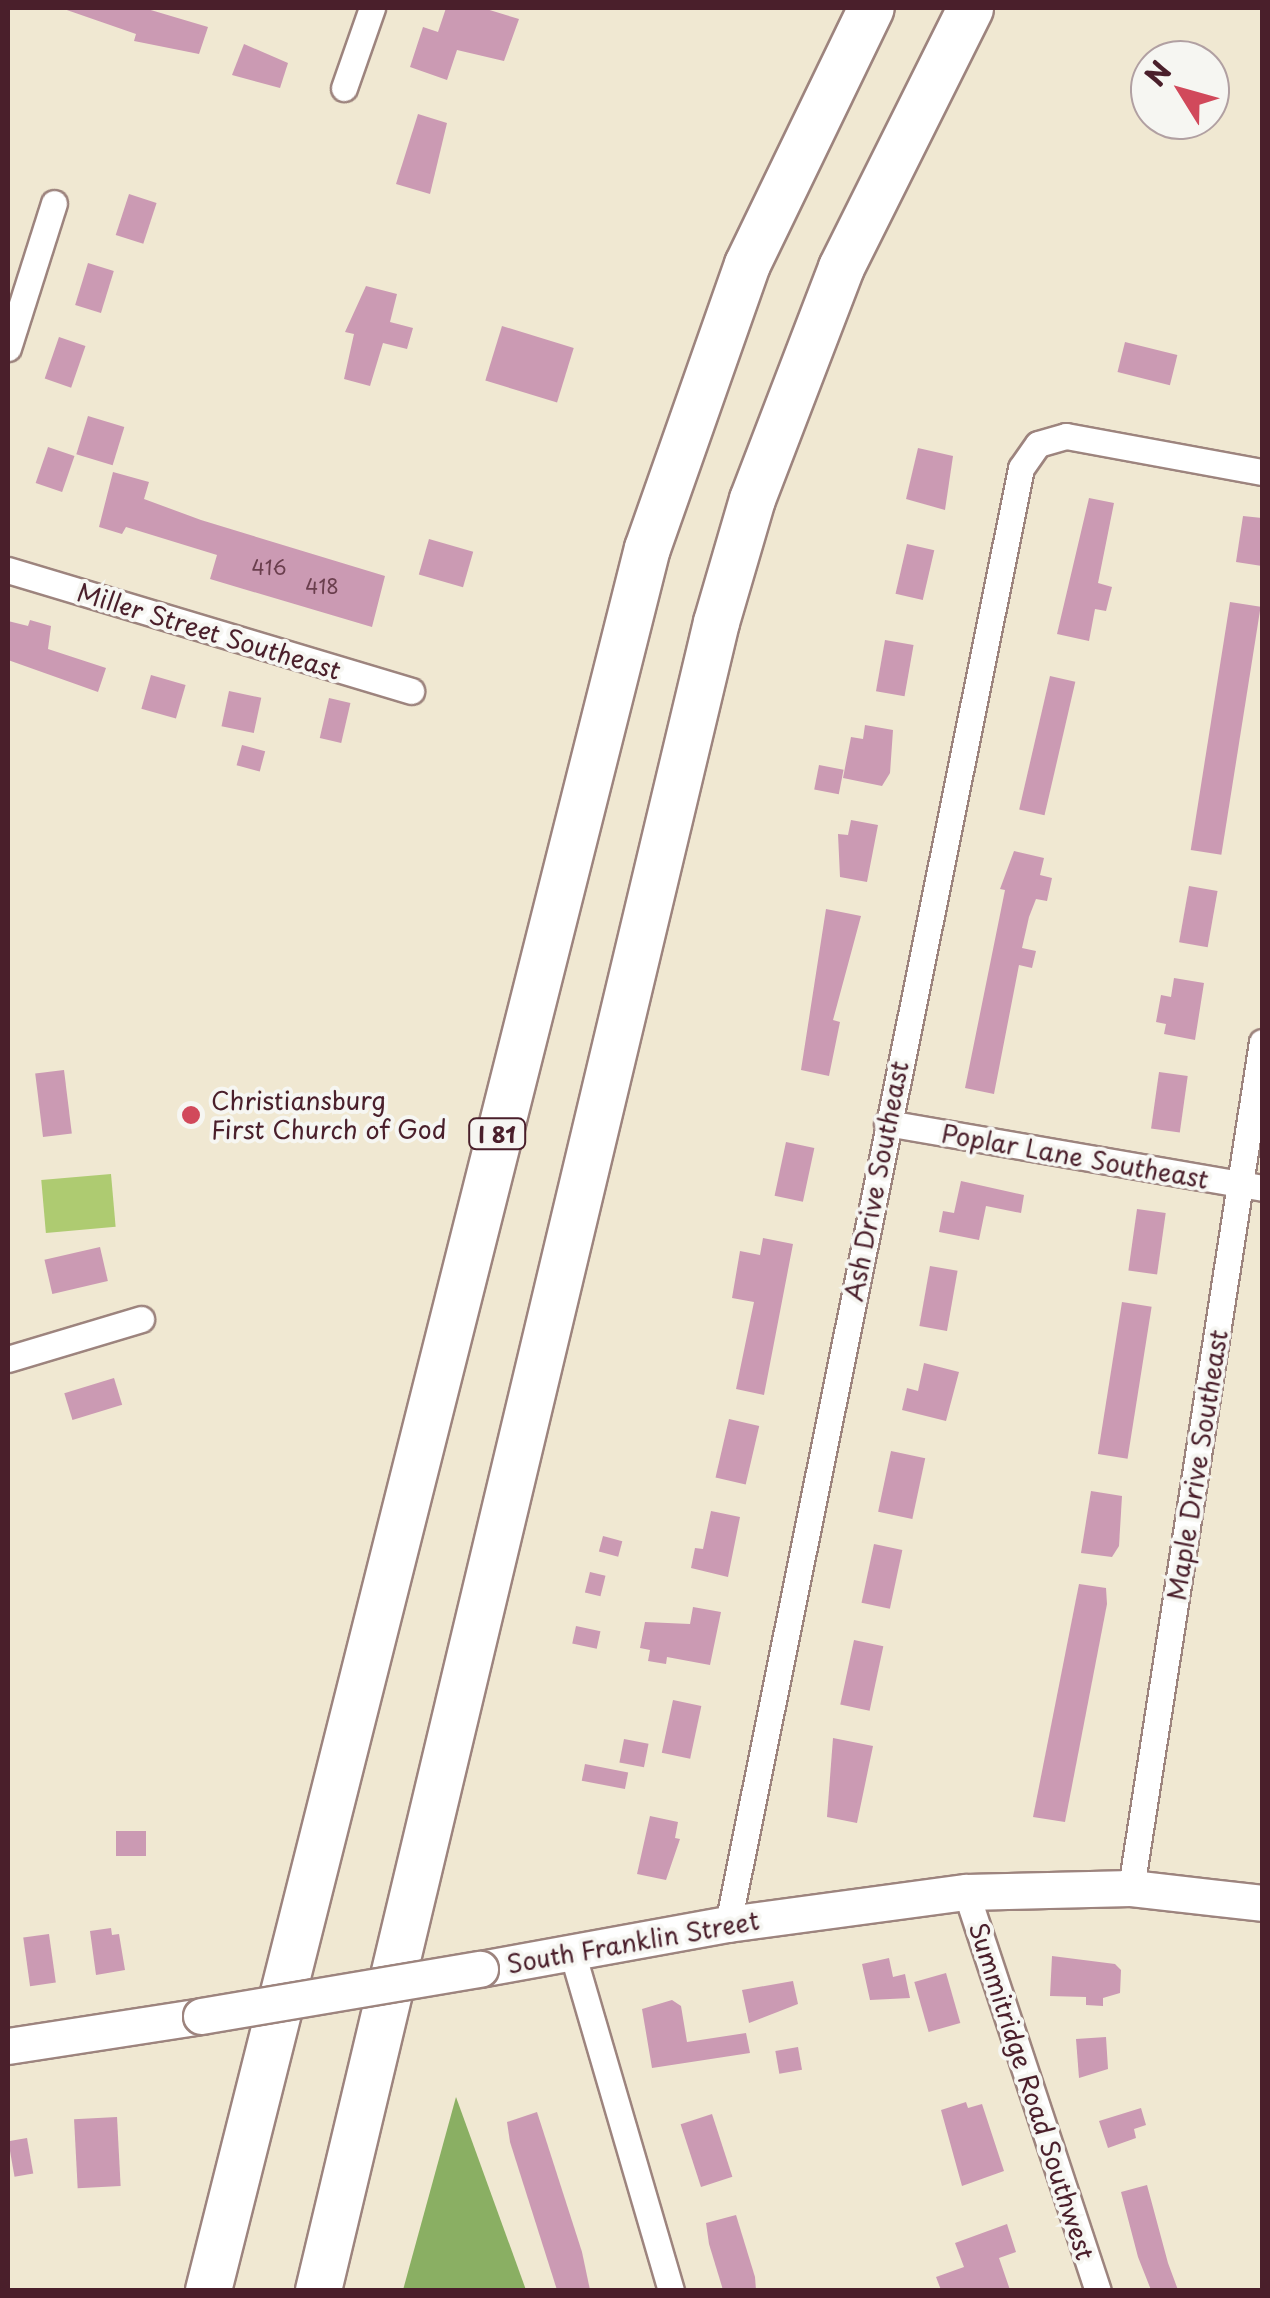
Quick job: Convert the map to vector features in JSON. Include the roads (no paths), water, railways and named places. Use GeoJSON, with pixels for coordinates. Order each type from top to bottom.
{"type":"FeatureCollection","features":[{"type":"Feature","properties":{"kind":"highway","name":"I 81"},"geometry":{"type":"LineString","coordinates":[[208,2290],[646,548],[747,264],[871,8]]}},
{"type":"Feature","properties":{"kind":"highway"},"geometry":{"type":"LineString","coordinates":[[318,2290],[716,622],[752,499],[840,267],[970,8]]}},
{"type":"Feature","properties":{"kind":"main road","name":"South Franklin Street"},"geometry":{"type":"LineString","coordinates":[[8,2046],[728,1924],[966,1892],[1132,1888],[1262,1903]]}},
{"type":"Feature","properties":{"kind":"street"},"geometry":{"type":"LineString","coordinates":[[344,88],[362,10]]}},
{"type":"Feature","properties":{"kind":"street"},"geometry":{"type":"LineString","coordinates":[[8,348],[54,203]]}},
{"type":"Feature","properties":{"kind":"street","name":"Ash Drive Southeast"},"geometry":{"type":"LineString","coordinates":[[728,1924],[1022,468],[1038,444],[1066,436],[1262,472]]}},
{"type":"Feature","properties":{"kind":"street","name":"Miller Street Southeast"},"geometry":{"type":"LineString","coordinates":[[8,570],[411,691]]}},
{"type":"Feature","properties":{"kind":"street","name":"Maple Drive Southeast"},"geometry":{"type":"LineString","coordinates":[[1132,1888],[1251,1186],[1262,1042]]}},
{"type":"Feature","properties":{"kind":"street","name":"Poplar Lane Southeast"},"geometry":{"type":"LineString","coordinates":[[888,1122],[1251,1186]]}},
{"type":"Feature","properties":{"kind":"street"},"geometry":{"type":"LineString","coordinates":[[8,1359],[142,1319]]}},
{"type":"Feature","properties":{"kind":"street","name":"Summitridge Road Southwest"},"geometry":{"type":"LineString","coordinates":[[966,1892],[1098,2290]]}},
{"type":"Feature","properties":{"kind":"street"},"geometry":{"type":"LineString","coordinates":[[572,1952],[671,2290]]}},
{"type":"Feature","properties":{"kind":"place","name":"Christiansburg First Church of God"},"geometry":{"type":"Point","coordinates":[191,1115]}}]}
